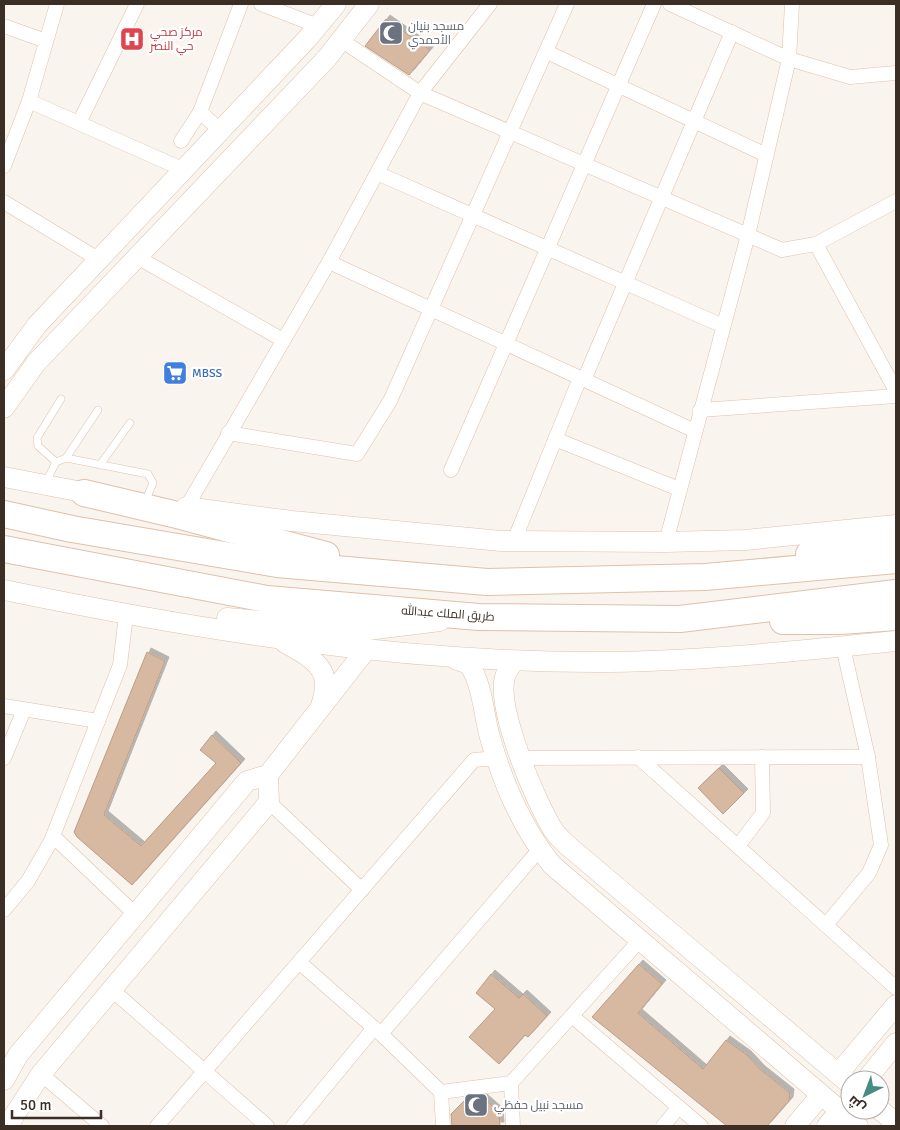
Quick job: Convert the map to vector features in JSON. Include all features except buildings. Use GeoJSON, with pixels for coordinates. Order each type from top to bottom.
{"type":"FeatureCollection","features":[{"type":"Feature","properties":{"kind":"highway"},"geometry":{"type":"LineString","coordinates":[[84,494],[174,514],[310,552],[487,582]]}},
{"type":"Feature","properties":{"kind":"highway"},"geometry":{"type":"LineString","coordinates":[[4,514],[72,529],[277,564],[487,582],[705,576],[896,560]]}},
{"type":"Feature","properties":{"kind":"highway"},"geometry":{"type":"LineString","coordinates":[[705,576],[896,535]]}},
{"type":"Feature","properties":{"kind":"highway","name":"طريق الملك عبدالله"},"geometry":{"type":"LineString","coordinates":[[4,550],[267,599],[479,617],[680,619],[896,593]]}},
{"type":"Feature","properties":{"kind":"highway"},"geometry":{"type":"LineString","coordinates":[[680,619],[840,621],[896,617]]}},
{"type":"Feature","properties":{"kind":"street"},"geometry":{"type":"LineString","coordinates":[[4,166],[29,100],[57,4]]}},
{"type":"Feature","properties":{"kind":"street"},"geometry":{"type":"LineString","coordinates":[[79,123],[136,4]]}},
{"type":"Feature","properties":{"kind":"street"},"geometry":{"type":"LineString","coordinates":[[181,141],[200,112],[241,4]]}},
{"type":"Feature","properties":{"kind":"street"},"geometry":{"type":"LineString","coordinates":[[262,4],[318,26]]}},
{"type":"Feature","properties":{"kind":"street"},"geometry":{"type":"LineString","coordinates":[[4,370],[37,325],[219,129],[318,26],[336,4]]}},
{"type":"Feature","properties":{"kind":"street"},"geometry":{"type":"LineString","coordinates":[[4,408],[36,363],[327,58],[369,4]]}},
{"type":"Feature","properties":{"kind":"street"},"geometry":{"type":"LineString","coordinates":[[186,508],[329,262],[420,93],[490,4]]}},
{"type":"Feature","properties":{"kind":"street"},"geometry":{"type":"LineString","coordinates":[[228,433],[357,454],[390,401],[567,4]]}},
{"type":"Feature","properties":{"kind":"street"},"geometry":{"type":"LineString","coordinates":[[451,470],[654,4]]}},
{"type":"Feature","properties":{"kind":"street"},"geometry":{"type":"LineString","coordinates":[[670,4],[789,59],[850,77],[896,73]]}},
{"type":"Feature","properties":{"kind":"street"},"geometry":{"type":"LineString","coordinates":[[666,542],[748,235],[789,59],[792,4]]}},
{"type":"Feature","properties":{"kind":"street"},"geometry":{"type":"LineString","coordinates":[[4,26],[46,41]]}},
{"type":"Feature","properties":{"kind":"street"},"geometry":{"type":"LineString","coordinates":[[514,541],[555,439],[662,198],[732,32]]}},
{"type":"Feature","properties":{"kind":"street"},"geometry":{"type":"LineString","coordinates":[[341,40],[420,93],[782,250],[816,244],[896,200]]}},
{"type":"Feature","properties":{"kind":"street"},"geometry":{"type":"LineString","coordinates":[[547,52],[766,156]]}},
{"type":"Feature","properties":{"kind":"street"},"geometry":{"type":"LineString","coordinates":[[29,100],[182,169]]}},
{"type":"Feature","properties":{"kind":"street"},"geometry":{"type":"LineString","coordinates":[[200,112],[219,129]]}},
{"type":"Feature","properties":{"kind":"street"},"geometry":{"type":"LineString","coordinates":[[377,173],[723,326]]}},
{"type":"Feature","properties":{"kind":"street"},"geometry":{"type":"LineString","coordinates":[[4,202],[98,259]]}},
{"type":"Feature","properties":{"kind":"street"},"geometry":{"type":"LineString","coordinates":[[816,244],[896,391]]}},
{"type":"Feature","properties":{"kind":"street"},"geometry":{"type":"LineString","coordinates":[[137,257],[283,340]]}},
{"type":"Feature","properties":{"kind":"street"},"geometry":{"type":"LineString","coordinates":[[329,262],[695,432]]}},
{"type":"Feature","properties":{"kind":"street"},"geometry":{"type":"LineString","coordinates":[[4,374],[20,386]]}},
{"type":"Feature","properties":{"kind":"street"},"geometry":{"type":"LineString","coordinates":[[700,410],[896,396]]}},
{"type":"Feature","properties":{"kind":"street"},"geometry":{"type":"LineString","coordinates":[[555,439],[680,489]]}},
{"type":"Feature","properties":{"kind":"street"},"geometry":{"type":"LineString","coordinates":[[4,476],[84,494],[186,508],[292,521],[514,541],[666,542],[745,540],[896,525]]}},
{"type":"Feature","properties":{"kind":"street"},"geometry":{"type":"LineString","coordinates":[[4,590],[126,616],[365,651],[514,661],[595,662],[718,659],[896,641]]}},
{"type":"Feature","properties":{"kind":"street"},"geometry":{"type":"LineString","coordinates":[[126,616],[168,612],[367,630],[479,617]]}},
{"type":"Feature","properties":{"kind":"street"},"geometry":{"type":"LineString","coordinates":[[4,910],[28,881],[53,836],[120,665],[126,616]]}},
{"type":"Feature","properties":{"kind":"street"},"geometry":{"type":"LineString","coordinates":[[274,638],[303,653],[321,670],[326,683],[321,707]]}},
{"type":"Feature","properties":{"kind":"street"},"geometry":{"type":"LineString","coordinates":[[826,925],[869,873],[881,845],[868,757],[843,647]]}},
{"type":"Feature","properties":{"kind":"street"},"geometry":{"type":"LineString","coordinates":[[4,1080],[18,1055],[247,781],[268,775],[365,651]]}},
{"type":"Feature","properties":{"kind":"street"},"geometry":{"type":"LineString","coordinates":[[447,657],[469,664],[478,678],[490,740],[518,815],[540,850],[552,864],[840,1111],[827,1126]]}},
{"type":"Feature","properties":{"kind":"street"},"geometry":{"type":"LineString","coordinates":[[514,661],[504,678],[504,696],[513,736],[539,804],[553,830],[567,845],[840,1076]]}},
{"type":"Feature","properties":{"kind":"street"},"geometry":{"type":"LineString","coordinates":[[4,706],[98,721]]}},
{"type":"Feature","properties":{"kind":"street"},"geometry":{"type":"LineString","coordinates":[[4,758],[24,710]]}},
{"type":"Feature","properties":{"kind":"street"},"geometry":{"type":"LineString","coordinates":[[638,757],[896,988]]}},
{"type":"Feature","properties":{"kind":"street"},"geometry":{"type":"LineString","coordinates":[[738,846],[763,814],[762,757]]}},
{"type":"Feature","properties":{"kind":"street"},"geometry":{"type":"LineString","coordinates":[[157,1126],[474,760],[497,758],[868,757]]}},
{"type":"Feature","properties":{"kind":"street"},"geometry":{"type":"LineString","coordinates":[[9,1126],[41,1074],[268,802],[268,775]]}},
{"type":"Feature","properties":{"kind":"street"},"geometry":{"type":"LineString","coordinates":[[268,802],[362,890]]}},
{"type":"Feature","properties":{"kind":"street"},"geometry":{"type":"LineString","coordinates":[[53,836],[136,914]]}},
{"type":"Feature","properties":{"kind":"street"},"geometry":{"type":"LineString","coordinates":[[293,1126],[540,850]]}},
{"type":"Feature","properties":{"kind":"street"},"geometry":{"type":"LineString","coordinates":[[441,1092],[512,1083],[640,940]]}},
{"type":"Feature","properties":{"kind":"street"},"geometry":{"type":"LineString","coordinates":[[299,962],[378,1031],[441,1092],[443,1126]]}},
{"type":"Feature","properties":{"kind":"street"},"geometry":{"type":"LineString","coordinates":[[111,989],[268,1126]]}},
{"type":"Feature","properties":{"kind":"street"},"geometry":{"type":"LineString","coordinates":[[850,1070],[896,1005]]}},
{"type":"Feature","properties":{"kind":"street"},"geometry":{"type":"LineString","coordinates":[[573,1017],[701,1126]]}},
{"type":"Feature","properties":{"kind":"street"},"geometry":{"type":"LineString","coordinates":[[874,1070],[896,1043]]}},
{"type":"Feature","properties":{"kind":"street"},"geometry":{"type":"LineString","coordinates":[[41,1074],[102,1126]]}},
{"type":"Feature","properties":{"kind":"street"},"geometry":{"type":"LineString","coordinates":[[512,1083],[513,1126]]}},
{"type":"Feature","properties":{"kind":"street"},"geometry":{"type":"LineString","coordinates":[[795,1126],[821,1095]]}},
{"type":"Feature","properties":{"kind":"street"},"geometry":{"type":"LineString","coordinates":[[663,1126],[679,1107]]}},
{"type":"Feature","properties":{"kind":"lane"},"geometry":{"type":"LineString","coordinates":[[56,462],[38,446],[37,438],[62,399]]}},
{"type":"Feature","properties":{"kind":"lane"},"geometry":{"type":"LineString","coordinates":[[66,458],[98,410]]}},
{"type":"Feature","properties":{"kind":"lane"},"geometry":{"type":"LineString","coordinates":[[100,465],[130,423]]}},
{"type":"Feature","properties":{"kind":"lane"},"geometry":{"type":"LineString","coordinates":[[44,485],[56,462],[66,458],[148,474],[153,484],[145,502]]}},
{"type":"Feature","properties":{"kind":"place","name":"مسجد بنيان الأحمدي"},"geometry":{"type":"Point","coordinates":[391,33]}},
{"type":"Feature","properties":{"kind":"place","name":"مركز صحي حي النصر"},"geometry":{"type":"Point","coordinates":[132,39]}},
{"type":"Feature","properties":{"kind":"place","name":"MBSS"},"geometry":{"type":"Point","coordinates":[175,373]}},
{"type":"Feature","properties":{"kind":"place","name":"مسجد نبيل حفظي"},"geometry":{"type":"Point","coordinates":[476,1105]}}]}
